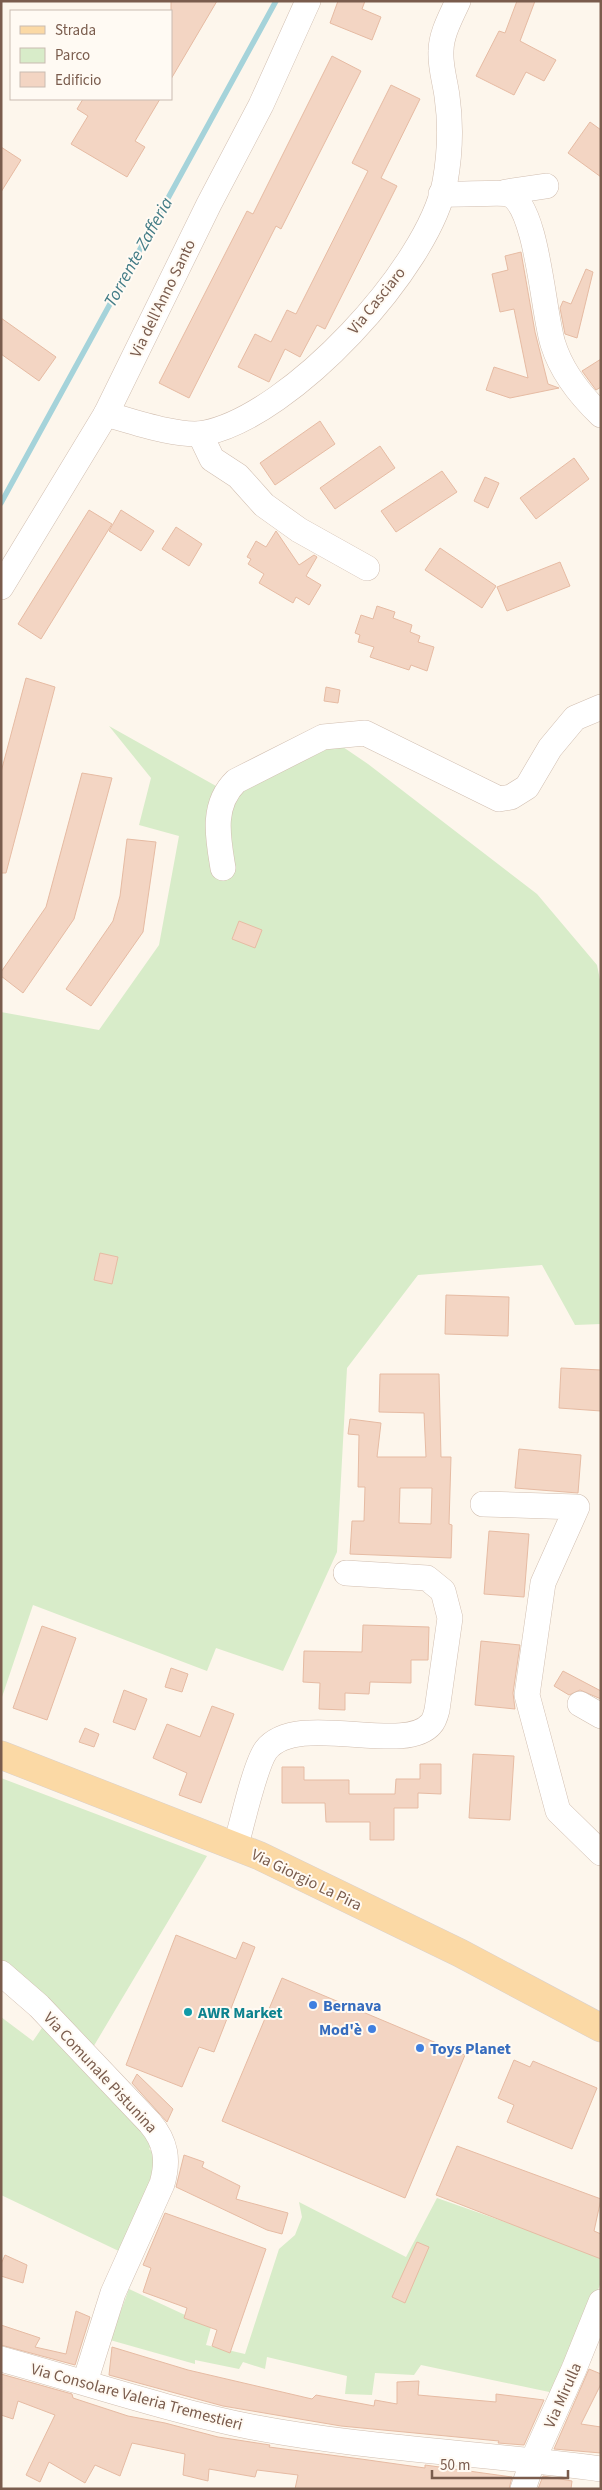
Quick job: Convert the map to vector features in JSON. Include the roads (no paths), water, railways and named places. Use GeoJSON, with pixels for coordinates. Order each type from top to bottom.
{"type":"FeatureCollection","features":[{"type":"Feature","properties":{"kind":"main road","name":"Via Giorgio La Pira"},"geometry":{"type":"LineString","coordinates":[[1,1755],[236,1845],[460,1953],[601,2028]]}},
{"type":"Feature","properties":{"kind":"street","name":"Via dell'Anno Santo"},"geometry":{"type":"LineString","coordinates":[[1,587],[106,414],[209,204],[261,105],[308,1]]}},
{"type":"Feature","properties":{"kind":"street","name":"Via Casciaro"},"geometry":{"type":"LineString","coordinates":[[106,414],[159,428],[200,434],[236,422],[275,401],[318,366],[381,298],[426,232],[441,194],[449,159],[449,114],[441,49],[445,31],[458,1]]}},
{"type":"Feature","properties":{"kind":"street"},"geometry":{"type":"LineString","coordinates":[[441,194],[469,195],[546,186]]}},
{"type":"Feature","properties":{"kind":"street"},"geometry":{"type":"LineString","coordinates":[[506,192],[516,199],[532,235],[555,350],[577,392],[601,416]]}},
{"type":"Feature","properties":{"kind":"street"},"geometry":{"type":"LineString","coordinates":[[200,434],[212,459],[238,476],[264,505],[298,530],[367,568]]}},
{"type":"Feature","properties":{"kind":"street"},"geometry":{"type":"LineString","coordinates":[[223,868],[218,818],[225,791],[236,782],[323,737],[359,733],[377,737],[499,799],[511,797],[527,787],[550,748],[575,718],[601,707]]}},
{"type":"Feature","properties":{"kind":"street"},"geometry":{"type":"LineString","coordinates":[[483,1504],[577,1507],[544,1583],[527,1695],[558,1811],[601,1853]]}},
{"type":"Feature","properties":{"kind":"street"},"geometry":{"type":"LineString","coordinates":[[236,1845],[266,1750],[278,1741],[295,1732],[396,1735],[419,1732],[432,1724],[450,1618],[443,1591],[427,1578],[346,1573]]}},
{"type":"Feature","properties":{"kind":"street"},"geometry":{"type":"LineString","coordinates":[[580,1704],[601,1716]]}},
{"type":"Feature","properties":{"kind":"street","name":"Via Comunale Pistunina"},"geometry":{"type":"LineString","coordinates":[[1,1973],[39,2006],[150,2122],[159,2133],[165,2147],[166,2165],[162,2184],[113,2293],[84,2382]]}},
{"type":"Feature","properties":{"kind":"street","name":"Via Mirulla"},"geometry":{"type":"LineString","coordinates":[[523,2489],[533,2460],[574,2370],[601,2302]]}},
{"type":"Feature","properties":{"kind":"street","name":"Via Consolare Valeria Tremestieri"},"geometry":{"type":"LineString","coordinates":[[1,2359],[178,2410],[254,2427],[337,2440],[533,2460],[601,2469]]}},
{"type":"Feature","properties":{"kind":"waterway","name":"Torrente Zafferia"},"geometry":{"type":"LineString","coordinates":[[1,503],[276,1]]}},
{"type":"Feature","properties":{"kind":"place","name":"Bernava"},"geometry":{"type":"Point","coordinates":[313,2005]}},
{"type":"Feature","properties":{"kind":"place","name":"AWR Market"},"geometry":{"type":"Point","coordinates":[188,2012]}},
{"type":"Feature","properties":{"kind":"place","name":"Mod'è"},"geometry":{"type":"Point","coordinates":[372,2029]}},
{"type":"Feature","properties":{"kind":"place","name":"Toys Planet"},"geometry":{"type":"Point","coordinates":[420,2048]}}]}
